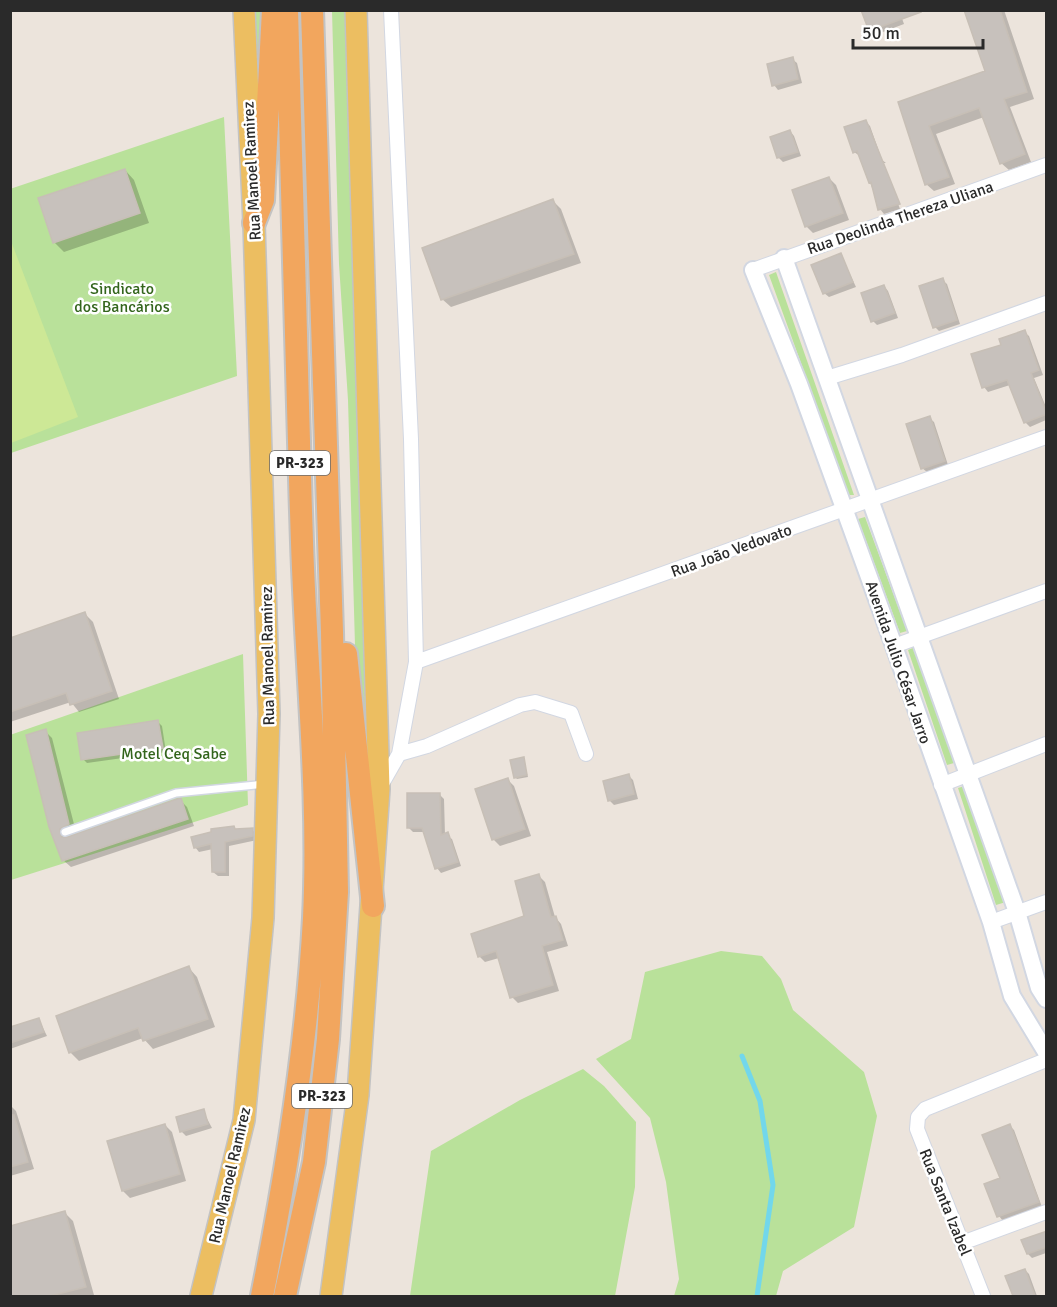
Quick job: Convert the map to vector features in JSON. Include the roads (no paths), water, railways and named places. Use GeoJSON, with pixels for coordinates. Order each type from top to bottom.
{"type":"FeatureCollection","features":[{"type":"Feature","properties":{"kind":"highway"},"geometry":{"type":"LineString","coordinates":[[254,223],[263,200],[273,10]]}},
{"type":"Feature","properties":{"kind":"highway","name":"PR-323"},"geometry":{"type":"LineString","coordinates":[[262,1296],[288,1166],[306,1013],[314,916],[314,810],[302,543],[287,10]]}},
{"type":"Feature","properties":{"kind":"highway","name":"PR-323"},"geometry":{"type":"LineString","coordinates":[[285,1296],[314,1162],[330,1007],[337,892],[332,632],[312,10]]}},
{"type":"Feature","properties":{"kind":"highway"},"geometry":{"type":"LineString","coordinates":[[332,632],[346,653],[373,906]]}},
{"type":"Feature","properties":{"kind":"main road","name":"Rua Manoel Ramirez"},"geometry":{"type":"LineString","coordinates":[[201,1296],[244,1120],[263,918],[268,783],[269,714],[254,223],[244,10]]}},
{"type":"Feature","properties":{"kind":"main road"},"geometry":{"type":"LineString","coordinates":[[331,1296],[358,1095],[373,906],[379,789],[356,10]]}},
{"type":"Feature","properties":{"kind":"street"},"geometry":{"type":"LineString","coordinates":[[379,789],[399,754],[416,662],[411,439],[391,10]]}},
{"type":"Feature","properties":{"kind":"street","name":"Rua Deolinda Thereza Uliana"},"geometry":{"type":"LineString","coordinates":[[753,270],[1047,165]]}},
{"type":"Feature","properties":{"kind":"street","name":"Avenida Julio César Jarro"},"geometry":{"type":"LineString","coordinates":[[784,258],[969,773],[1017,912],[1039,988],[1047,999]]}},
{"type":"Feature","properties":{"kind":"street","name":"Avenida Julio César Jarro"},"geometry":{"type":"LineString","coordinates":[[753,270],[799,384],[894,646],[991,922],[1012,996],[1047,1052]]}},
{"type":"Feature","properties":{"kind":"street"},"geometry":{"type":"LineString","coordinates":[[827,378],[902,355],[1047,303]]}},
{"type":"Feature","properties":{"kind":"street","name":"Rua João Vedovato"},"geometry":{"type":"LineString","coordinates":[[416,662],[1047,437]]}},
{"type":"Feature","properties":{"kind":"street"},"geometry":{"type":"LineString","coordinates":[[894,646],[1047,591]]}},
{"type":"Feature","properties":{"kind":"street"},"geometry":{"type":"LineString","coordinates":[[399,754],[427,746],[520,705],[535,702],[572,713],[586,754]]}},
{"type":"Feature","properties":{"kind":"street"},"geometry":{"type":"LineString","coordinates":[[941,785],[1047,744]]}},
{"type":"Feature","properties":{"kind":"street"},"geometry":{"type":"LineString","coordinates":[[991,922],[1047,902]]}},
{"type":"Feature","properties":{"kind":"street","name":"Rua Santa Izabel"},"geometry":{"type":"LineString","coordinates":[[983,1296],[917,1129],[918,1118],[925,1109],[1047,1060]]}},
{"type":"Feature","properties":{"kind":"street"},"geometry":{"type":"LineString","coordinates":[[962,1243],[1047,1212]]}},
{"type":"Feature","properties":{"kind":"lane"},"geometry":{"type":"LineString","coordinates":[[65,832],[176,793],[268,783]]}},
{"type":"Feature","properties":{"kind":"waterway"},"geometry":{"type":"LineString","coordinates":[[742,1056],[760,1101],[773,1185],[757,1296]]}},
{"type":"Feature","properties":{"kind":"park label","name":"Sindicato dos Bancários"},"geometry":{"type":"Point","coordinates":[122,297]}},
{"type":"Feature","properties":{"kind":"park label","name":"Motel Ceq Sabe"},"geometry":{"type":"Point","coordinates":[174,753]}}]}
